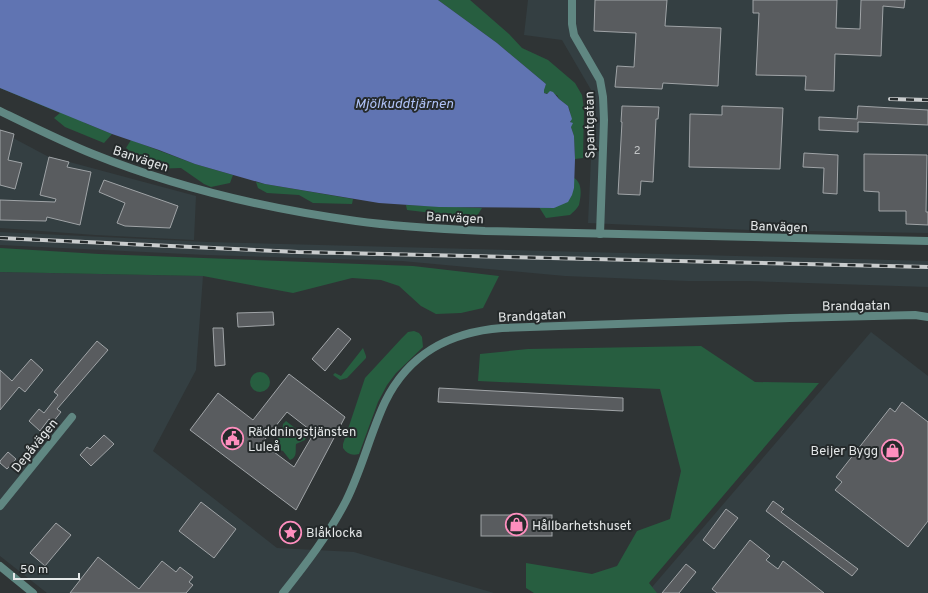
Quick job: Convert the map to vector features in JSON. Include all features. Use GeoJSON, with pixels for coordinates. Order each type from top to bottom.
{"type":"FeatureCollection","features":[{"type":"Feature","properties":{"kind":"street","name":"Spantgatan"},"geometry":{"type":"LineString","coordinates":[[572,0],[572,24],[574,35],[600,80],[603,97],[604,120],[600,234]]}},
{"type":"Feature","properties":{"kind":"street","name":"Banvägen"},"geometry":{"type":"LineString","coordinates":[[0,111],[60,140],[131,168],[201,189],[275,207],[356,221],[485,231],[928,241]]}},
{"type":"Feature","properties":{"kind":"street","name":"Brandgatan"},"geometry":{"type":"LineString","coordinates":[[282,593],[319,546],[338,515],[354,484],[385,402],[395,385],[427,351],[443,341],[471,332],[502,328],[790,318],[915,315],[928,317]]}},
{"type":"Feature","properties":{"kind":"street","name":"Depåvägen"},"geometry":{"type":"LineString","coordinates":[[0,506],[72,417]]}},
{"type":"Feature","properties":{"kind":"street"},"geometry":{"type":"LineString","coordinates":[[0,566],[33,593]]}},
{"type":"Feature","properties":{"kind":"shaded area"},"geometry":{"type":"Polygon","coordinates":[[[528,0],[928,0],[928,233],[750,230],[588,223],[594,95],[562,40],[524,35],[528,0]]]}},
{"type":"Feature","properties":{"kind":"shaded area"},"geometry":{"type":"Polygon","coordinates":[[[0,131],[47,156],[196,196],[194,240],[0,228],[0,131]]]}},
{"type":"Feature","properties":{"kind":"shaded area"},"geometry":{"type":"Polygon","coordinates":[[[0,232],[208,242],[928,261],[928,287],[748,281],[688,281],[565,276],[402,261],[207,255],[0,245],[0,232]]]}},
{"type":"Feature","properties":{"kind":"shaded area"},"geometry":{"type":"Polygon","coordinates":[[[0,272],[203,276],[196,370],[153,451],[277,548],[354,552],[494,593],[47,593],[0,556],[0,272]]]}},
{"type":"Feature","properties":{"kind":"shaded area"},"geometry":{"type":"Polygon","coordinates":[[[871,332],[928,376],[928,593],[647,593],[871,332]]]}},
{"type":"Feature","properties":{"kind":"green space"},"geometry":{"type":"Polygon","coordinates":[[[438,0],[470,0],[509,34],[522,48],[548,60],[575,83],[582,95],[584,109],[583,158],[575,159],[574,136],[568,106],[559,99],[557,95],[544,93],[543,90],[546,84],[497,43],[438,0]]]}},
{"type":"Feature","properties":{"kind":"green space"},"geometry":{"type":"Polygon","coordinates":[[[0,53],[85,123],[112,134],[104,143],[65,127],[54,118],[60,113],[0,88],[0,53]]]}},
{"type":"Feature","properties":{"kind":"green space"},"geometry":{"type":"Polygon","coordinates":[[[131,140],[195,164],[233,175],[230,183],[211,187],[204,184],[181,168],[152,169],[126,148],[131,140]]]}},
{"type":"Feature","properties":{"kind":"green space"},"geometry":{"type":"Polygon","coordinates":[[[574,178],[579,183],[581,190],[579,205],[570,215],[546,218],[539,207],[554,208],[574,188],[574,178]]]}},
{"type":"Feature","properties":{"kind":"green space"},"geometry":{"type":"Polygon","coordinates":[[[256,182],[353,199],[352,204],[313,203],[299,195],[267,193],[258,188],[256,182]]]}},
{"type":"Feature","properties":{"kind":"green space"},"geometry":{"type":"Polygon","coordinates":[[[406,205],[482,208],[477,216],[451,217],[407,210],[406,205]]]}},
{"type":"Feature","properties":{"kind":"green space"},"geometry":{"type":"Polygon","coordinates":[[[0,248],[99,254],[413,266],[499,276],[483,308],[461,313],[436,314],[421,306],[399,286],[381,280],[352,278],[293,293],[203,276],[0,272],[0,248]]]}},
{"type":"Feature","properties":{"kind":"green space"},"geometry":{"type":"Polygon","coordinates":[[[414,331],[419,333],[422,337],[423,347],[396,373],[387,385],[378,402],[359,454],[352,455],[346,452],[343,448],[343,444],[365,378],[408,332],[414,331]]]}},
{"type":"Feature","properties":{"kind":"green space"},"geometry":{"type":"Polygon","coordinates":[[[701,346],[755,382],[819,383],[649,583],[657,593],[534,593],[526,588],[526,563],[592,574],[617,566],[637,531],[670,519],[681,471],[660,389],[478,381],[480,354],[528,349],[701,346]]]}},
{"type":"Feature","properties":{"kind":"green space"},"geometry":{"type":"Polygon","coordinates":[[[363,348],[366,358],[347,378],[340,380],[333,375],[335,373],[341,376],[363,348]]]}},
{"type":"Feature","properties":{"kind":"green space"},"geometry":{"type":"Polygon","coordinates":[[[260,372],[267,375],[270,382],[267,389],[260,392],[253,389],[250,382],[253,375],[260,372]]]}},
{"type":"Feature","properties":{"kind":"green space"},"geometry":{"type":"Polygon","coordinates":[[[286,421],[295,428],[304,429],[307,434],[305,440],[296,444],[296,453],[293,459],[290,460],[283,451],[276,449],[273,445],[276,439],[282,434],[283,424],[286,421]]]}},
{"type":"Feature","properties":{"kind":"water","name":"Mjölkuddtjärnen"},"geometry":{"type":"Polygon","coordinates":[[[0,0],[438,0],[497,43],[546,84],[544,93],[547,94],[550,91],[553,92],[568,106],[572,119],[570,122],[573,123],[571,127],[574,136],[575,159],[574,188],[572,195],[568,202],[554,208],[439,207],[379,203],[265,184],[195,164],[112,134],[0,88],[0,0]]]}},
{"type":"Feature","properties":{"kind":"building"},"geometry":{"type":"Polygon","coordinates":[[[595,0],[667,0],[665,26],[721,28],[718,86],[663,83],[662,89],[615,87],[617,66],[634,67],[636,33],[594,31],[595,0]]]}},
{"type":"Feature","properties":{"kind":"building"},"geometry":{"type":"Polygon","coordinates":[[[753,0],[837,0],[836,28],[860,29],[861,0],[905,0],[904,8],[883,6],[881,56],[835,54],[834,91],[805,90],[806,76],[756,75],[759,13],[753,13],[753,0]]]}},
{"type":"Feature","properties":{"kind":"building"},"geometry":{"type":"Polygon","coordinates":[[[622,106],[659,107],[658,119],[656,119],[653,182],[641,181],[640,195],[618,194],[622,106]]]}},
{"type":"Feature","properties":{"kind":"building"},"geometry":{"type":"Polygon","coordinates":[[[722,106],[783,108],[780,169],[689,167],[690,114],[722,115],[722,106]]]}},
{"type":"Feature","properties":{"kind":"building"},"geometry":{"type":"Polygon","coordinates":[[[858,106],[928,110],[928,125],[858,122],[858,132],[819,130],[819,117],[857,119],[858,106]]]}},
{"type":"Feature","properties":{"kind":"building"},"geometry":{"type":"Polygon","coordinates":[[[0,130],[14,134],[8,160],[22,163],[15,189],[0,185],[0,130]]]}},
{"type":"Feature","properties":{"kind":"building"},"geometry":{"type":"Polygon","coordinates":[[[804,153],[838,155],[837,194],[823,193],[824,168],[803,167],[804,153]]]}},
{"type":"Feature","properties":{"kind":"building"},"geometry":{"type":"Polygon","coordinates":[[[864,154],[927,155],[926,212],[928,212],[928,225],[906,224],[906,211],[879,211],[879,192],[864,191],[864,154]]]}},
{"type":"Feature","properties":{"kind":"building"},"geometry":{"type":"Polygon","coordinates":[[[49,157],[69,162],[67,167],[91,172],[80,225],[47,217],[46,221],[0,220],[0,200],[55,202],[56,199],[40,195],[49,157]]]}},
{"type":"Feature","properties":{"kind":"building"},"geometry":{"type":"Polygon","coordinates":[[[104,180],[178,206],[170,228],[125,226],[117,223],[125,203],[99,192],[104,180]]]}},
{"type":"Feature","properties":{"kind":"building"},"geometry":{"type":"Polygon","coordinates":[[[273,312],[274,325],[238,327],[237,313],[273,312]]]}},
{"type":"Feature","properties":{"kind":"building"},"geometry":{"type":"Polygon","coordinates":[[[213,328],[223,328],[225,365],[215,366],[213,328]]]}},
{"type":"Feature","properties":{"kind":"building"},"geometry":{"type":"Polygon","coordinates":[[[338,328],[351,339],[325,371],[312,359],[338,328]]]}},
{"type":"Feature","properties":{"kind":"building"},"geometry":{"type":"Polygon","coordinates":[[[97,341],[108,350],[57,409],[61,412],[53,422],[49,419],[40,431],[29,421],[39,409],[44,413],[58,395],[54,392],[97,341]]]}},
{"type":"Feature","properties":{"kind":"building"},"geometry":{"type":"Polygon","coordinates":[[[31,359],[43,370],[25,392],[19,387],[0,410],[0,370],[12,381],[31,359]]]}},
{"type":"Feature","properties":{"kind":"building","name":"Räddningstjänsten Luleå"},"geometry":{"type":"Polygon","coordinates":[[[289,374],[345,417],[296,510],[190,430],[218,393],[253,420],[289,374]],[[287,412],[262,443],[294,467],[314,433],[287,412]]]}},
{"type":"Feature","properties":{"kind":"building"},"geometry":{"type":"Polygon","coordinates":[[[439,388],[623,398],[623,411],[438,402],[439,388]]]}},
{"type":"Feature","properties":{"kind":"building","name":"Beijer Bygg"},"geometry":{"type":"Polygon","coordinates":[[[902,402],[928,422],[928,521],[908,547],[835,490],[842,482],[836,477],[890,408],[895,412],[902,402]]]}},
{"type":"Feature","properties":{"kind":"building"},"geometry":{"type":"Polygon","coordinates":[[[104,435],[114,444],[91,466],[80,455],[87,447],[90,449],[104,435]]]}},
{"type":"Feature","properties":{"kind":"building"},"geometry":{"type":"Polygon","coordinates":[[[8,452],[16,459],[7,469],[0,463],[0,461],[8,452]]]}},
{"type":"Feature","properties":{"kind":"building"},"geometry":{"type":"Polygon","coordinates":[[[773,501],[784,509],[781,512],[858,569],[852,576],[766,511],[773,501]]]}},
{"type":"Feature","properties":{"kind":"building"},"geometry":{"type":"Polygon","coordinates":[[[201,502],[236,529],[214,558],[179,531],[201,502]]]}},
{"type":"Feature","properties":{"kind":"building"},"geometry":{"type":"Polygon","coordinates":[[[726,509],[738,518],[714,549],[703,540],[726,509]]]}},
{"type":"Feature","properties":{"kind":"building","name":"Hållbarhetshuset"},"geometry":{"type":"Polygon","coordinates":[[[481,515],[552,515],[552,536],[481,536],[481,515]]]}},
{"type":"Feature","properties":{"kind":"building"},"geometry":{"type":"Polygon","coordinates":[[[56,523],[71,535],[45,566],[30,553],[56,523]]]}},
{"type":"Feature","properties":{"kind":"building"},"geometry":{"type":"Polygon","coordinates":[[[750,540],[770,556],[766,560],[778,569],[783,561],[824,593],[717,593],[712,589],[750,540]]]}},
{"type":"Feature","properties":{"kind":"building"},"geometry":{"type":"Polygon","coordinates":[[[98,557],[139,589],[162,561],[176,572],[180,567],[193,577],[189,582],[193,585],[186,593],[70,593],[98,557]]]}},
{"type":"Feature","properties":{"kind":"building"},"geometry":{"type":"Polygon","coordinates":[[[686,564],[696,572],[679,593],[662,593],[686,564]]]}},
{"type":"Feature","properties":{"kind":"railway"},"geometry":{"type":"LineString","coordinates":[[890,99],[928,100]]}},
{"type":"Feature","properties":{"kind":"railway"},"geometry":{"type":"LineString","coordinates":[[0,238],[298,252],[928,267]]}},
{"type":"Feature","properties":{"kind":"place","name":"Räddningstjänsten Luleå"},"geometry":{"type":"Point","coordinates":[233,438]}},
{"type":"Feature","properties":{"kind":"place","name":"Beijer Bygg"},"geometry":{"type":"Point","coordinates":[893,450]}},
{"type":"Feature","properties":{"kind":"place","name":"Hållbarhetshuset"},"geometry":{"type":"Point","coordinates":[516,525]}},
{"type":"Feature","properties":{"kind":"place","name":"Blåklocka"},"geometry":{"type":"Point","coordinates":[290,532]}}]}
